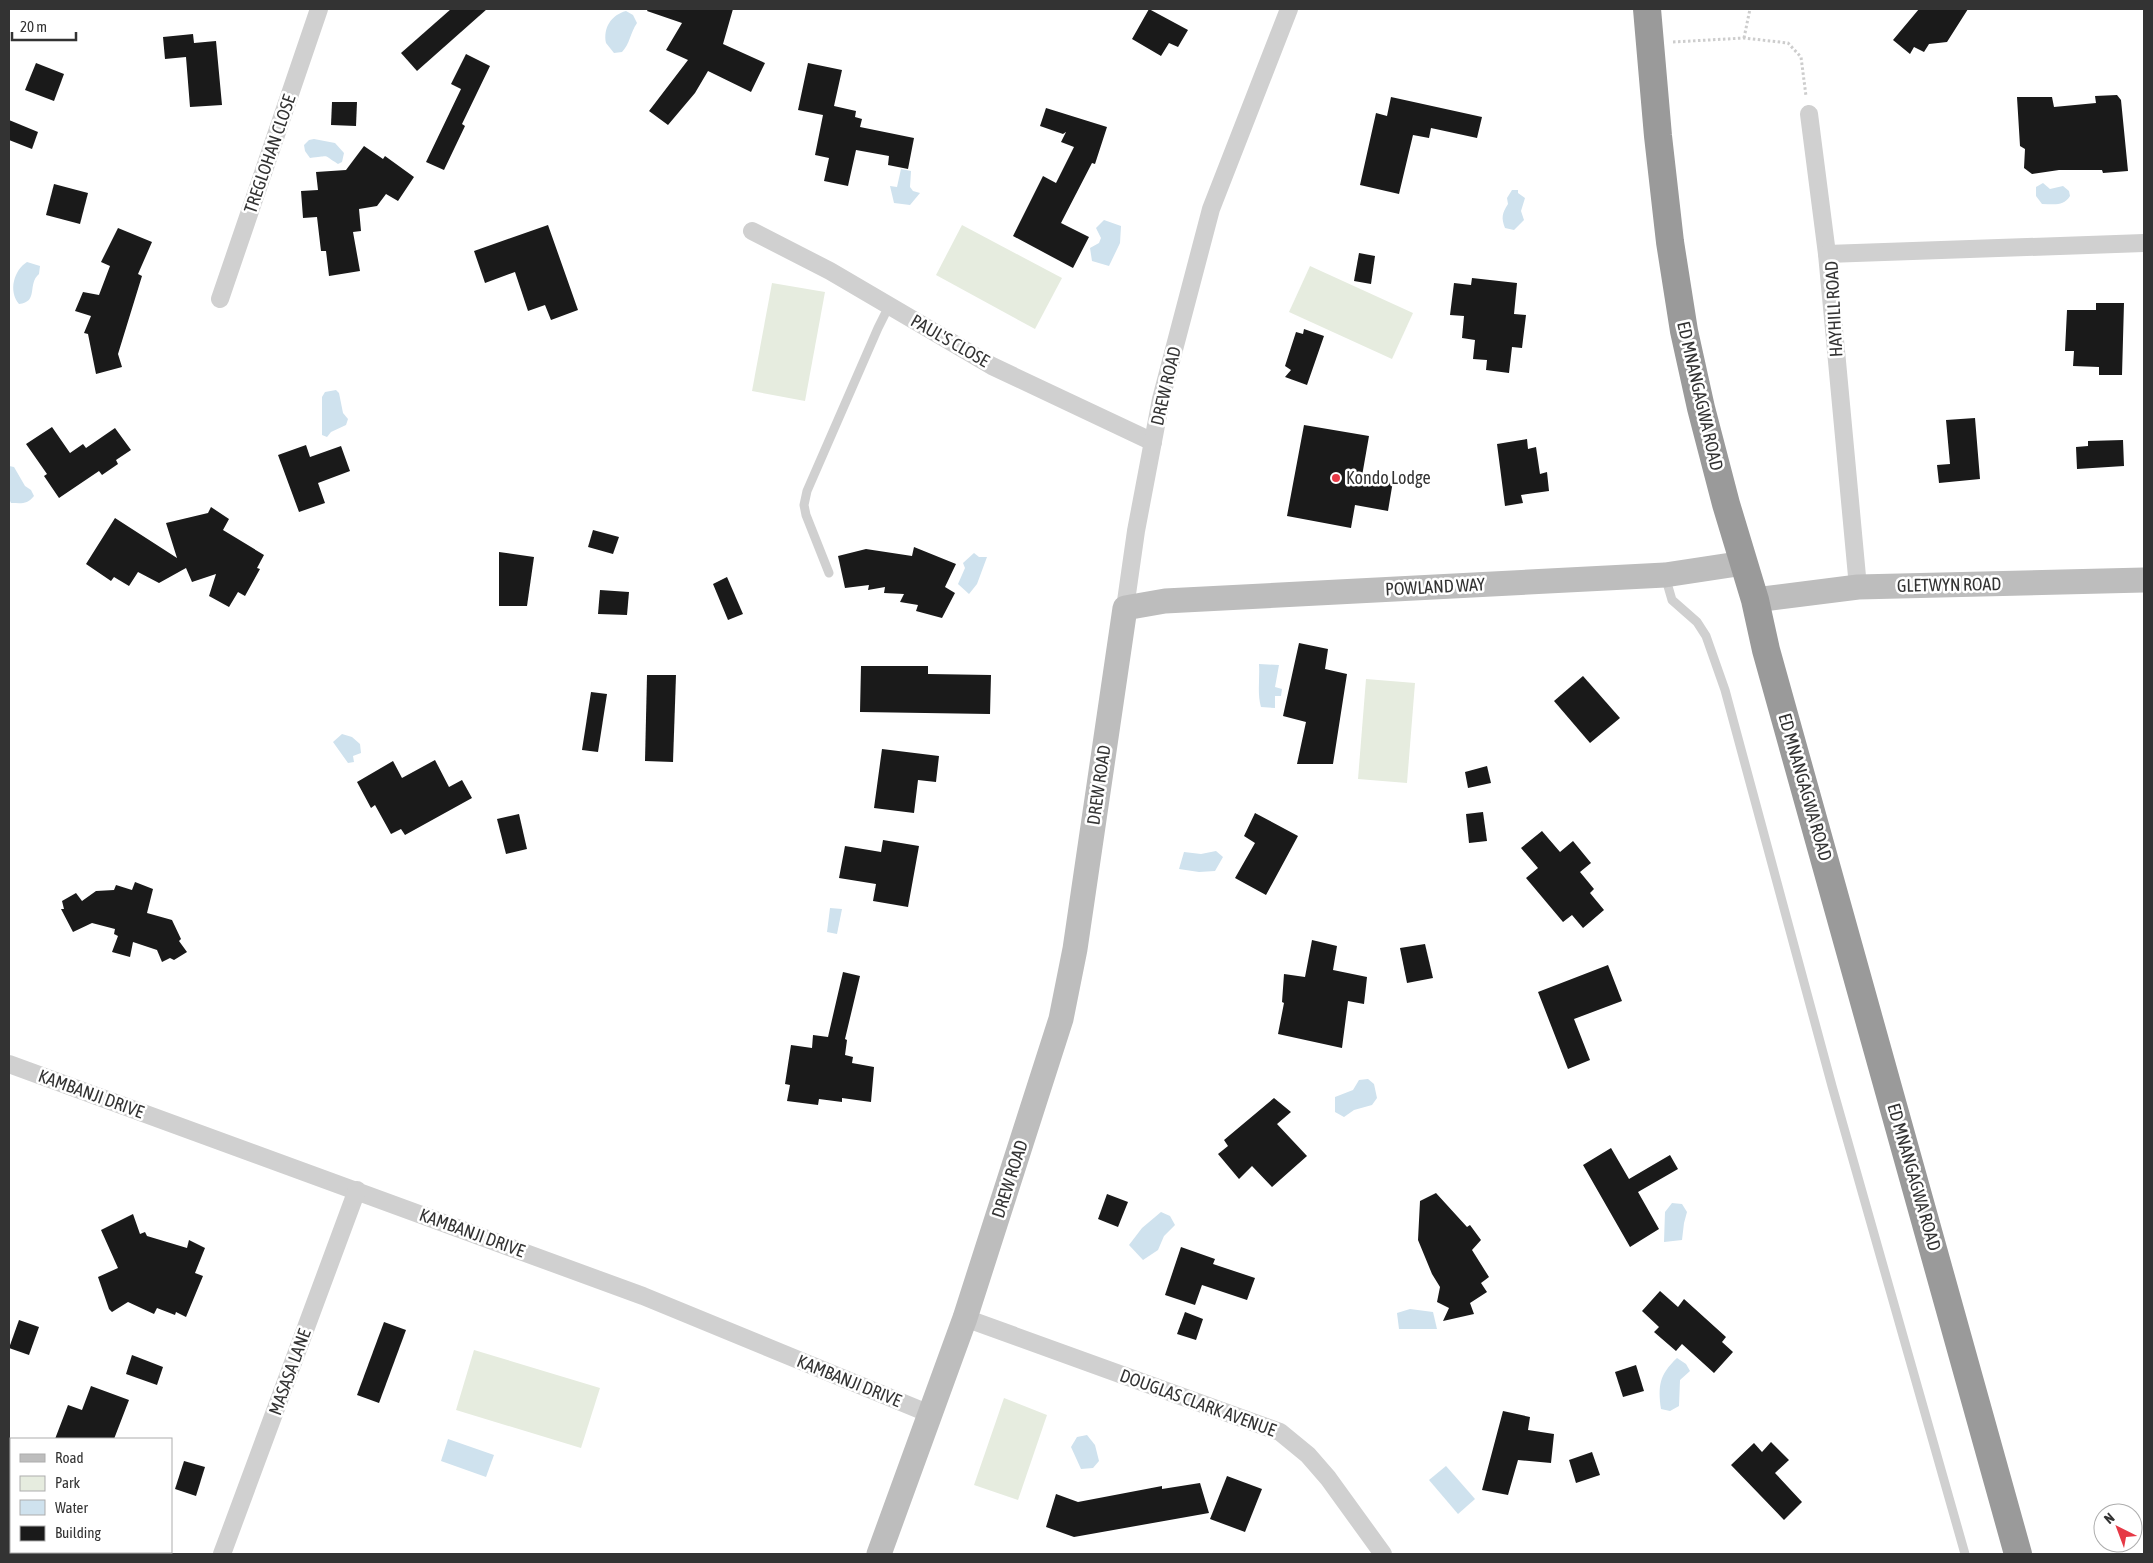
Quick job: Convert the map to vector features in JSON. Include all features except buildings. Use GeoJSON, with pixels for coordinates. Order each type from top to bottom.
{"type":"FeatureCollection","features":[{"type":"Feature","properties":{"kind":"highway","name":"ED MNANGAGWA ROAD"},"geometry":{"type":"LineString","coordinates":[[1647,9],[1658,136],[1670,242],[1684,331],[1701,408],[1723,494],[1756,600],[1766,650],[2018,1554]]}},
{"type":"Feature","properties":{"kind":"street","name":"TREGLOHAN CLOSE"},"geometry":{"type":"LineString","coordinates":[[220,299],[320,9]]}},
{"type":"Feature","properties":{"kind":"street","name":"DREW ROAD"},"geometry":{"type":"LineString","coordinates":[[879,1554],[965,1318],[1061,1020],[1075,949],[1136,531],[1164,390],[1211,209],[1286,10]]}},
{"type":"Feature","properties":{"kind":"street"},"geometry":{"type":"LineString","coordinates":[[1809,114],[1827,254]]}},
{"type":"Feature","properties":{"kind":"street","name":"PAUL'S CLOSE"},"geometry":{"type":"LineString","coordinates":[[752,231],[830,271],[992,366],[1153,442]]}},
{"type":"Feature","properties":{"kind":"street","name":"HAYHILL ROAD"},"geometry":{"type":"LineString","coordinates":[[1858,587],[1827,254],[2144,243]]}},
{"type":"Feature","properties":{"kind":"street","name":"POWLAND WAY"},"geometry":{"type":"LineString","coordinates":[[1125,608],[1165,601],[1665,575],[1744,564]]}},
{"type":"Feature","properties":{"kind":"street","name":"GLETWYN ROAD"},"geometry":{"type":"LineString","coordinates":[[1756,600],[1858,587],[2144,580]]}},
{"type":"Feature","properties":{"kind":"street","name":"KAMBANJI DRIVE"},"geometry":{"type":"LineString","coordinates":[[9,1064],[643,1296],[930,1414]]}},
{"type":"Feature","properties":{"kind":"street","name":"MASASA LANE"},"geometry":{"type":"LineString","coordinates":[[222,1554],[357,1190]]}},
{"type":"Feature","properties":{"kind":"street","name":"DOUGLAS CLARK AVENUE"},"geometry":{"type":"LineString","coordinates":[[965,1318],[1280,1432],[1308,1455],[1328,1478],[1383,1554]]}},
{"type":"Feature","properties":{"kind":"lane"},"geometry":{"type":"LineString","coordinates":[[830,573],[806,515],[804,505],[806,490],[889,306]]}},
{"type":"Feature","properties":{"kind":"lane"},"geometry":{"type":"LineString","coordinates":[[1665,575],[1672,600],[1697,622],[1706,636],[1726,690],[1829,1076],[1965,1554]]}},
{"type":"Feature","properties":{"kind":"path"},"geometry":{"type":"LineString","coordinates":[[1744,38],[1750,9]]}},
{"type":"Feature","properties":{"kind":"path"},"geometry":{"type":"LineString","coordinates":[[1650,43],[1744,38],[1788,43],[1801,58],[1809,114]]}},
{"type":"Feature","properties":{"kind":"green space"},"geometry":{"type":"Polygon","coordinates":[[[962,225],[1062,278],[1035,329],[936,275],[962,225]]]}},
{"type":"Feature","properties":{"kind":"green space"},"geometry":{"type":"Polygon","coordinates":[[[1310,266],[1413,313],[1392,359],[1289,312],[1310,266]]]}},
{"type":"Feature","properties":{"kind":"green space"},"geometry":{"type":"Polygon","coordinates":[[[772,283],[825,292],[805,401],[752,391],[772,283]]]}},
{"type":"Feature","properties":{"kind":"green space"},"geometry":{"type":"Polygon","coordinates":[[[1366,679],[1415,683],[1407,783],[1358,779],[1366,679]]]}},
{"type":"Feature","properties":{"kind":"green space"},"geometry":{"type":"Polygon","coordinates":[[[474,1350],[600,1388],[581,1448],[456,1410],[474,1350]]]}},
{"type":"Feature","properties":{"kind":"green space"},"geometry":{"type":"Polygon","coordinates":[[[1004,1398],[1047,1415],[1018,1500],[974,1485],[1004,1398]]]}},
{"type":"Feature","properties":{"kind":"water"},"geometry":{"type":"Polygon","coordinates":[[[626,11],[633,15],[637,23],[625,49],[622,52],[614,53],[606,43],[607,27],[612,19],[626,11]]]}},
{"type":"Feature","properties":{"kind":"water"},"geometry":{"type":"Polygon","coordinates":[[[314,139],[335,143],[344,153],[342,162],[338,164],[326,156],[310,158],[305,151],[304,145],[309,140],[314,139]]]}},
{"type":"Feature","properties":{"kind":"water"},"geometry":{"type":"Polygon","coordinates":[[[901,169],[911,171],[910,187],[913,191],[920,193],[910,205],[894,203],[890,186],[897,187],[901,169]]]}},
{"type":"Feature","properties":{"kind":"water"},"geometry":{"type":"Polygon","coordinates":[[[2043,183],[2050,189],[2063,186],[2069,191],[2070,196],[2061,203],[2042,204],[2036,196],[2036,187],[2043,183]]]}},
{"type":"Feature","properties":{"kind":"water"},"geometry":{"type":"Polygon","coordinates":[[[1512,190],[1518,190],[1518,193],[1525,198],[1521,211],[1524,220],[1514,230],[1505,228],[1503,221],[1503,213],[1508,204],[1507,198],[1512,190]]]}},
{"type":"Feature","properties":{"kind":"water"},"geometry":{"type":"Polygon","coordinates":[[[1104,220],[1121,226],[1120,243],[1109,266],[1092,261],[1090,248],[1099,243],[1101,238],[1096,228],[1104,220]]]}},
{"type":"Feature","properties":{"kind":"water"},"geometry":{"type":"Polygon","coordinates":[[[27,262],[40,266],[39,274],[29,300],[19,304],[14,293],[14,281],[19,270],[27,262]]]}},
{"type":"Feature","properties":{"kind":"water"},"geometry":{"type":"Polygon","coordinates":[[[336,390],[339,393],[343,413],[348,419],[346,425],[331,432],[327,437],[322,435],[322,397],[325,392],[336,390]]]}},
{"type":"Feature","properties":{"kind":"water"},"geometry":{"type":"Polygon","coordinates":[[[9,466],[14,467],[25,486],[31,490],[34,496],[29,501],[11,503],[9,499],[9,466]]]}},
{"type":"Feature","properties":{"kind":"water"},"geometry":{"type":"Polygon","coordinates":[[[974,553],[979,557],[987,557],[977,584],[969,594],[958,584],[965,568],[963,563],[974,553]]]}},
{"type":"Feature","properties":{"kind":"water"},"geometry":{"type":"Polygon","coordinates":[[[1259,664],[1279,665],[1275,687],[1282,689],[1281,696],[1275,696],[1275,708],[1261,707],[1259,664]]]}},
{"type":"Feature","properties":{"kind":"water"},"geometry":{"type":"Polygon","coordinates":[[[342,734],[352,737],[360,744],[361,753],[353,756],[354,762],[348,763],[333,742],[342,734]]]}},
{"type":"Feature","properties":{"kind":"water"},"geometry":{"type":"Polygon","coordinates":[[[1216,851],[1223,857],[1215,871],[1199,872],[1179,869],[1184,852],[1201,854],[1216,851]]]}},
{"type":"Feature","properties":{"kind":"water"},"geometry":{"type":"Polygon","coordinates":[[[830,908],[842,909],[837,934],[827,932],[830,908]]]}},
{"type":"Feature","properties":{"kind":"water"},"geometry":{"type":"Polygon","coordinates":[[[1368,1079],[1374,1084],[1377,1098],[1372,1105],[1354,1110],[1344,1117],[1335,1112],[1335,1097],[1353,1090],[1359,1080],[1368,1079]]]}},
{"type":"Feature","properties":{"kind":"water"},"geometry":{"type":"Polygon","coordinates":[[[1672,1203],[1682,1204],[1687,1212],[1682,1240],[1664,1242],[1665,1212],[1672,1203]]]}},
{"type":"Feature","properties":{"kind":"water"},"geometry":{"type":"Polygon","coordinates":[[[1161,1212],[1170,1216],[1175,1225],[1164,1236],[1158,1250],[1143,1260],[1129,1245],[1142,1228],[1161,1212]]]}},
{"type":"Feature","properties":{"kind":"water"},"geometry":{"type":"Polygon","coordinates":[[[1410,1309],[1433,1312],[1437,1329],[1399,1329],[1397,1313],[1410,1309]]]}},
{"type":"Feature","properties":{"kind":"water"},"geometry":{"type":"Polygon","coordinates":[[[1677,1358],[1686,1364],[1690,1371],[1680,1380],[1679,1406],[1670,1411],[1661,1409],[1660,1387],[1666,1370],[1677,1358]]]}},
{"type":"Feature","properties":{"kind":"water"},"geometry":{"type":"Polygon","coordinates":[[[1087,1435],[1095,1445],[1099,1461],[1093,1468],[1081,1469],[1071,1447],[1077,1437],[1087,1435]]]}},
{"type":"Feature","properties":{"kind":"water"},"geometry":{"type":"Polygon","coordinates":[[[448,1439],[494,1455],[486,1477],[441,1461],[448,1439]]]}},
{"type":"Feature","properties":{"kind":"water"},"geometry":{"type":"Polygon","coordinates":[[[1446,1466],[1475,1499],[1458,1514],[1429,1480],[1446,1466]]]}},
{"type":"Feature","properties":{"kind":"place","name":"Kondo Lodge"},"geometry":{"type":"Point","coordinates":[1336,478]}}]}
